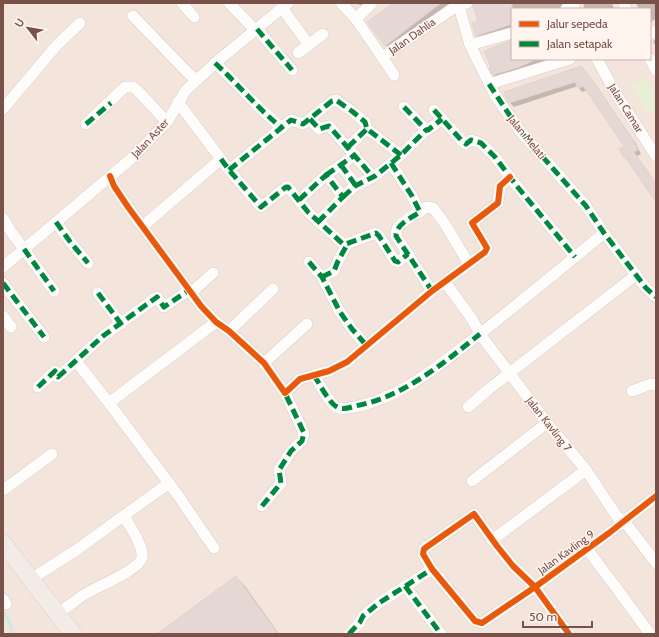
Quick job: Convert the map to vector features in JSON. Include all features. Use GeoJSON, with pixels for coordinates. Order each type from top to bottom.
{"type":"FeatureCollection","features":[{"type":"Feature","properties":{"kind":"main road"},"geometry":{"type":"LineString","coordinates":[[3,543],[73,634]]}},
{"type":"Feature","properties":{"kind":"street"},"geometry":{"type":"LineString","coordinates":[[182,3],[194,17]]}},
{"type":"Feature","properties":{"kind":"street"},"geometry":{"type":"LineString","coordinates":[[229,3],[292,70]]}},
{"type":"Feature","properties":{"kind":"street","name":"Jalan Dahlia"},"geometry":{"type":"LineString","coordinates":[[341,3],[356,19],[382,57],[461,4]]}},
{"type":"Feature","properties":{"kind":"street"},"geometry":{"type":"LineString","coordinates":[[356,19],[372,3]]}},
{"type":"Feature","properties":{"kind":"street","name":"Jalan Melati"},"geometry":{"type":"LineString","coordinates":[[461,4],[470,45],[488,84],[520,131],[586,206],[604,233],[636,275],[650,292],[656,296]]}},
{"type":"Feature","properties":{"kind":"street"},"geometry":{"type":"LineString","coordinates":[[285,6],[308,45]]}},
{"type":"Feature","properties":{"kind":"street","name":"Jalan Aster"},"geometry":{"type":"LineString","coordinates":[[3,267],[149,141],[167,122],[186,90],[285,6]]}},
{"type":"Feature","properties":{"kind":"street"},"geometry":{"type":"LineString","coordinates":[[133,16],[182,67],[197,80]]}},
{"type":"Feature","properties":{"kind":"street"},"geometry":{"type":"LineString","coordinates":[[3,109],[57,45],[80,22]]}},
{"type":"Feature","properties":{"kind":"street"},"geometry":{"type":"LineString","coordinates":[[470,45],[511,33]]}},
{"type":"Feature","properties":{"kind":"street"},"geometry":{"type":"LineString","coordinates":[[298,53],[323,34]]}},
{"type":"Feature","properties":{"kind":"street"},"geometry":{"type":"LineString","coordinates":[[382,57],[394,75]]}},
{"type":"Feature","properties":{"kind":"street"},"geometry":{"type":"LineString","coordinates":[[488,84],[567,60]]}},
{"type":"Feature","properties":{"kind":"street","name":"Jalan Camar"},"geometry":{"type":"LineString","coordinates":[[601,60],[616,94],[656,156]]}},
{"type":"Feature","properties":{"kind":"street"},"geometry":{"type":"LineString","coordinates":[[651,60],[656,70]]}},
{"type":"Feature","properties":{"kind":"street"},"geometry":{"type":"LineString","coordinates":[[215,64],[231,78],[267,116],[282,128]]}},
{"type":"Feature","properties":{"kind":"street"},"geometry":{"type":"LineString","coordinates":[[86,124],[125,88],[133,87],[167,122]]}},
{"type":"Feature","properties":{"kind":"street"},"geometry":{"type":"LineString","coordinates":[[229,170],[291,120],[303,124],[310,120],[332,101],[336,100],[340,101],[365,122],[367,128],[401,155]]}},
{"type":"Feature","properties":{"kind":"street"},"geometry":{"type":"LineString","coordinates":[[178,102],[229,170],[261,206],[286,187],[289,188],[308,212],[343,244],[376,233],[395,261],[398,262],[408,254]]}},
{"type":"Feature","properties":{"kind":"street"},"geometry":{"type":"LineString","coordinates":[[404,108],[421,127],[426,130]]}},
{"type":"Feature","properties":{"kind":"street"},"geometry":{"type":"LineString","coordinates":[[434,110],[462,141],[466,144],[471,140],[481,144],[495,157],[575,257]]}},
{"type":"Feature","properties":{"kind":"street"},"geometry":{"type":"LineString","coordinates":[[318,222],[356,186],[373,177],[391,163],[426,130],[442,119]]}},
{"type":"Feature","properties":{"kind":"street"},"geometry":{"type":"LineString","coordinates":[[310,120],[319,129],[329,126],[373,177]]}},
{"type":"Feature","properties":{"kind":"street"},"geometry":{"type":"LineString","coordinates":[[299,200],[326,175],[341,165],[367,128]]}},
{"type":"Feature","properties":{"kind":"street"},"geometry":{"type":"LineString","coordinates":[[143,226],[221,159]]}},
{"type":"Feature","properties":{"kind":"street"},"geometry":{"type":"LineString","coordinates":[[391,163],[412,196],[420,212]]}},
{"type":"Feature","properties":{"kind":"street"},"geometry":{"type":"LineString","coordinates":[[341,165],[356,186]]}},
{"type":"Feature","properties":{"kind":"street"},"geometry":{"type":"LineString","coordinates":[[326,175],[343,197]]}},
{"type":"Feature","properties":{"kind":"street"},"geometry":{"type":"LineString","coordinates":[[110,176],[114,186],[202,306],[216,322],[229,331],[264,363],[285,393],[304,433],[302,441],[291,451],[279,470],[281,483],[262,506]]}},
{"type":"Feature","properties":{"kind":"street"},"geometry":{"type":"LineString","coordinates":[[285,393],[300,379],[329,371],[347,362],[432,291],[485,252],[487,248],[472,223],[498,203],[500,186],[510,177]]}},
{"type":"Feature","properties":{"kind":"street"},"geometry":{"type":"LineString","coordinates":[[432,291],[396,236],[398,227],[427,207],[433,208],[445,224],[469,264]]}},
{"type":"Feature","properties":{"kind":"street"},"geometry":{"type":"LineString","coordinates":[[3,218],[54,291]]}},
{"type":"Feature","properties":{"kind":"street"},"geometry":{"type":"LineString","coordinates":[[56,222],[88,263]]}},
{"type":"Feature","properties":{"kind":"street"},"geometry":{"type":"LineString","coordinates":[[314,375],[336,407],[347,408],[364,405],[393,395],[424,377],[513,309],[604,233]]}},
{"type":"Feature","properties":{"kind":"street"},"geometry":{"type":"LineString","coordinates":[[322,277],[334,272],[348,243]]}},
{"type":"Feature","properties":{"kind":"street"},"geometry":{"type":"LineString","coordinates":[[309,262],[322,277],[340,312],[367,346]]}},
{"type":"Feature","properties":{"kind":"street"},"geometry":{"type":"LineString","coordinates":[[38,387],[55,371],[58,377],[103,336],[157,297],[164,307],[190,291],[213,273]]}},
{"type":"Feature","properties":{"kind":"street"},"geometry":{"type":"LineString","coordinates":[[468,407],[510,372],[636,275]]}},
{"type":"Feature","properties":{"kind":"street","name":"Jalan Kavling 7"},"geometry":{"type":"LineString","coordinates":[[445,282],[472,319],[480,334],[547,423],[586,470],[618,518],[624,521],[656,563]]}},
{"type":"Feature","properties":{"kind":"street"},"geometry":{"type":"LineString","coordinates":[[3,283],[44,337]]}},
{"type":"Feature","properties":{"kind":"street"},"geometry":{"type":"LineString","coordinates":[[229,331],[273,289]]}},
{"type":"Feature","properties":{"kind":"street"},"geometry":{"type":"LineString","coordinates":[[98,293],[121,324]]}},
{"type":"Feature","properties":{"kind":"street"},"geometry":{"type":"LineString","coordinates":[[3,316],[11,327]]}},
{"type":"Feature","properties":{"kind":"street"},"geometry":{"type":"LineString","coordinates":[[109,403],[216,322]]}},
{"type":"Feature","properties":{"kind":"street"},"geometry":{"type":"LineString","coordinates":[[264,363],[307,324]]}},
{"type":"Feature","properties":{"kind":"street"},"geometry":{"type":"LineString","coordinates":[[76,361],[169,483],[214,548]]}},
{"type":"Feature","properties":{"kind":"street"},"geometry":{"type":"LineString","coordinates":[[632,391],[651,384],[656,385]]}},
{"type":"Feature","properties":{"kind":"street"},"geometry":{"type":"LineString","coordinates":[[472,481],[547,423]]}},
{"type":"Feature","properties":{"kind":"street"},"geometry":{"type":"LineString","coordinates":[[3,490],[52,454]]}},
{"type":"Feature","properties":{"kind":"street"},"geometry":{"type":"LineString","coordinates":[[568,634],[535,587],[513,566],[492,540],[586,470]]}},
{"type":"Feature","properties":{"kind":"street"},"geometry":{"type":"LineString","coordinates":[[31,580],[169,483]]}},
{"type":"Feature","properties":{"kind":"street","name":"Jalan Kavling 9"},"geometry":{"type":"LineString","coordinates":[[492,540],[474,514],[428,546],[424,550],[423,554],[432,569],[475,621],[479,623],[484,622],[535,587],[656,496]]}},
{"type":"Feature","properties":{"kind":"street"},"geometry":{"type":"LineString","coordinates":[[57,614],[86,594],[137,566],[140,562],[142,553],[139,543],[124,516]]}},
{"type":"Feature","properties":{"kind":"street"},"geometry":{"type":"LineString","coordinates":[[587,549],[650,634]]}},
{"type":"Feature","properties":{"kind":"street"},"geometry":{"type":"LineString","coordinates":[[349,634],[360,622],[363,616],[379,603],[432,569]]}},
{"type":"Feature","properties":{"kind":"street"},"geometry":{"type":"LineString","coordinates":[[405,586],[441,634]]}},
{"type":"Feature","properties":{"kind":"shaded area"},"geometry":{"type":"Polygon","coordinates":[[[3,3],[656,3],[656,634],[3,634],[3,3]]]}},
{"type":"Feature","properties":{"kind":"green space"},"geometry":{"type":"Polygon","coordinates":[[[645,78],[656,95],[656,110],[649,115],[632,87],[645,78]]]}},
{"type":"Feature","properties":{"kind":"building"},"geometry":{"type":"Polygon","coordinates":[[[393,3],[441,3],[385,46],[367,22],[393,3]]]}},
{"type":"Feature","properties":{"kind":"building"},"geometry":{"type":"Polygon","coordinates":[[[474,3],[512,3],[511,24],[476,36],[472,23],[478,21],[473,6],[474,3]]]}},
{"type":"Feature","properties":{"kind":"building"},"geometry":{"type":"Polygon","coordinates":[[[511,40],[511,60],[535,60],[519,67],[493,75],[489,68],[491,67],[484,51],[511,40]]]}},
{"type":"Feature","properties":{"kind":"building"},"geometry":{"type":"Polygon","coordinates":[[[581,66],[594,82],[632,139],[638,150],[634,152],[656,183],[656,202],[625,157],[624,158],[619,149],[624,146],[583,86],[578,88],[575,82],[509,103],[504,92],[581,66]]]}},
{"type":"Feature","properties":{"kind":"building"},"geometry":{"type":"Polygon","coordinates":[[[236,576],[278,634],[157,634],[236,576]]]}},
{"type":"Feature","properties":{"kind":"waterway"},"geometry":{"type":"LineString","coordinates":[[3,612],[10,622],[13,634]]}},
{"type":"Feature","properties":{"kind":"marked path"},"geometry":{"type":"LineString","coordinates":[[257,29],[292,70]]}},
{"type":"Feature","properties":{"kind":"marked path"},"geometry":{"type":"LineString","coordinates":[[215,63],[282,128]]}},
{"type":"Feature","properties":{"kind":"marked path"},"geometry":{"type":"LineString","coordinates":[[489,84],[520,131],[586,206],[604,233],[646,288],[656,297]]}},
{"type":"Feature","properties":{"kind":"marked path"},"geometry":{"type":"LineString","coordinates":[[229,170],[291,120],[303,124],[332,101],[336,100],[365,122],[367,129],[401,155]]}},
{"type":"Feature","properties":{"kind":"marked path"},"geometry":{"type":"LineString","coordinates":[[86,124],[111,103]]}},
{"type":"Feature","properties":{"kind":"marked path"},"geometry":{"type":"LineString","coordinates":[[404,107],[426,130]]}},
{"type":"Feature","properties":{"kind":"marked path"},"geometry":{"type":"LineString","coordinates":[[434,110],[462,141],[466,144],[471,140],[481,143],[495,157],[575,257]]}},
{"type":"Feature","properties":{"kind":"marked path"},"geometry":{"type":"LineString","coordinates":[[310,119],[319,129],[329,126],[373,177]]}},
{"type":"Feature","properties":{"kind":"marked path"},"geometry":{"type":"LineString","coordinates":[[343,197],[355,186],[375,176],[401,155],[426,130],[442,119]]}},
{"type":"Feature","properties":{"kind":"marked path"},"geometry":{"type":"LineString","coordinates":[[348,147],[367,129]]}},
{"type":"Feature","properties":{"kind":"marked path"},"geometry":{"type":"LineString","coordinates":[[326,175],[355,155]]}},
{"type":"Feature","properties":{"kind":"marked path"},"geometry":{"type":"LineString","coordinates":[[221,159],[261,207],[288,187],[308,212],[343,244],[376,233],[395,261],[398,262],[408,254]]}},
{"type":"Feature","properties":{"kind":"marked path"},"geometry":{"type":"LineString","coordinates":[[391,163],[412,196],[420,212],[401,225],[398,228],[396,236],[432,291]]}},
{"type":"Feature","properties":{"kind":"marked path"},"geometry":{"type":"LineString","coordinates":[[341,165],[356,186]]}},
{"type":"Feature","properties":{"kind":"marked path"},"geometry":{"type":"LineString","coordinates":[[299,200],[326,175],[343,197],[318,222]]}},
{"type":"Feature","properties":{"kind":"marked path"},"geometry":{"type":"LineString","coordinates":[[56,222],[88,263]]}},
{"type":"Feature","properties":{"kind":"marked path"},"geometry":{"type":"LineString","coordinates":[[322,277],[334,271],[348,243]]}},
{"type":"Feature","properties":{"kind":"marked path"},"geometry":{"type":"LineString","coordinates":[[24,249],[54,291]]}},
{"type":"Feature","properties":{"kind":"marked path"},"geometry":{"type":"LineString","coordinates":[[309,262],[322,277],[340,312],[367,346]]}},
{"type":"Feature","properties":{"kind":"marked path"},"geometry":{"type":"LineString","coordinates":[[3,283],[44,337]]}},
{"type":"Feature","properties":{"kind":"marked path"},"geometry":{"type":"LineString","coordinates":[[38,387],[55,371],[58,377],[103,336],[157,297],[164,307],[189,290]]}},
{"type":"Feature","properties":{"kind":"marked path"},"geometry":{"type":"LineString","coordinates":[[98,293],[121,324]]}},
{"type":"Feature","properties":{"kind":"marked path"},"geometry":{"type":"LineString","coordinates":[[314,375],[328,397],[337,407],[346,408],[373,402],[422,378],[480,334]]}},
{"type":"Feature","properties":{"kind":"marked path"},"geometry":{"type":"LineString","coordinates":[[262,506],[281,483],[279,470],[291,451],[302,441],[304,433],[285,393]]}},
{"type":"Feature","properties":{"kind":"marked path"},"geometry":{"type":"LineString","coordinates":[[349,634],[360,622],[363,616],[379,603],[432,569]]}},
{"type":"Feature","properties":{"kind":"marked path"},"geometry":{"type":"LineString","coordinates":[[405,586],[441,634]]}},
{"type":"Feature","properties":{"kind":"cycle path"},"geometry":{"type":"LineString","coordinates":[[110,176],[114,186],[128,207],[201,306],[216,322],[229,331],[264,363],[285,393],[300,379],[329,371],[347,362],[432,291],[485,252],[487,248],[472,223],[498,203],[500,186],[510,177]]}},
{"type":"Feature","properties":{"kind":"cycle path"},"geometry":{"type":"LineString","coordinates":[[569,634],[535,587],[513,566],[474,514],[424,549],[423,554],[432,569],[475,621],[482,623],[535,587],[609,533],[656,496]]}}]}
